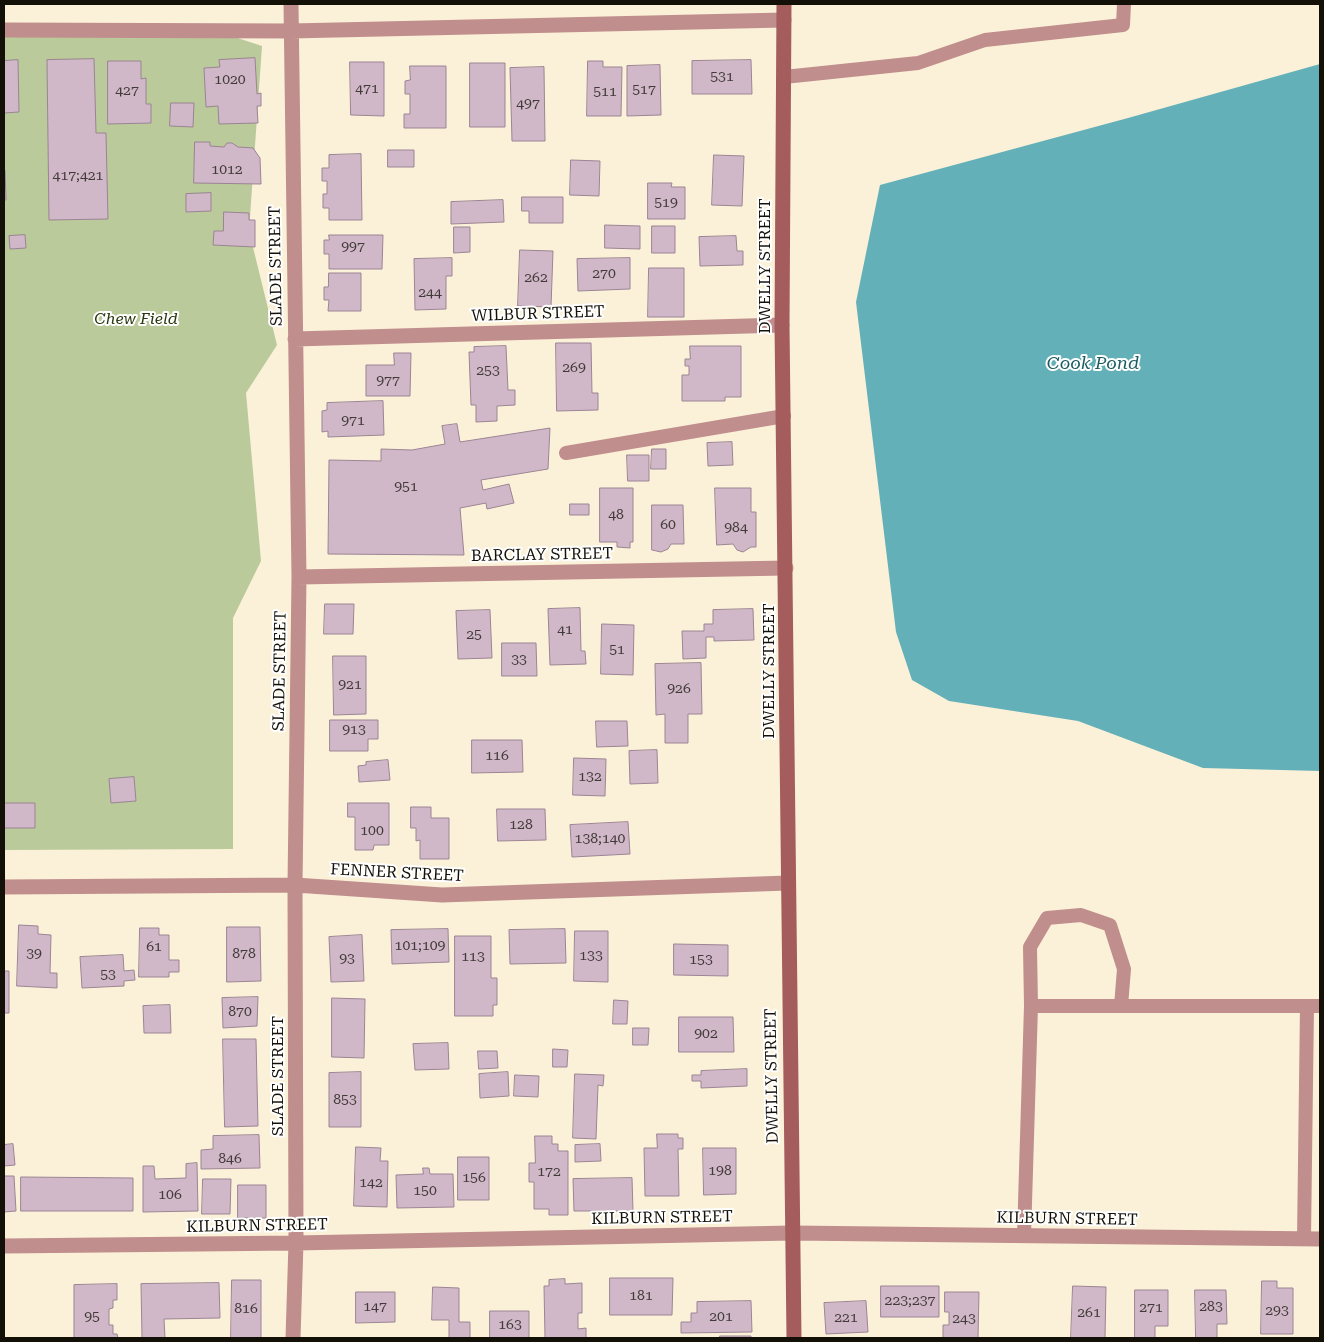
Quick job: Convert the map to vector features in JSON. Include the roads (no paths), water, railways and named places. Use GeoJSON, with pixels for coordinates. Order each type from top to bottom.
{"type":"FeatureCollection","features":[{"type":"Feature","properties":{"kind":"main road","name":"DWELLY STREET"},"geometry":{"type":"LineString","coordinates":[[784,4],[782,325],[794,1338]]}},
{"type":"Feature","properties":{"kind":"street","name":"SLADE STREET"},"geometry":{"type":"LineString","coordinates":[[291,4],[299,577],[295,884],[296,1243],[292,1338]]}},
{"type":"Feature","properties":{"kind":"street"},"geometry":{"type":"LineString","coordinates":[[4,30],[291,31],[784,20]]}},
{"type":"Feature","properties":{"kind":"street","name":"WILBUR STREET"},"geometry":{"type":"LineString","coordinates":[[295,339],[782,325]]}},
{"type":"Feature","properties":{"kind":"street","name":"BARCLAY STREET"},"geometry":{"type":"LineString","coordinates":[[299,577],[786,568]]}},
{"type":"Feature","properties":{"kind":"street","name":"FENNER STREET"},"geometry":{"type":"LineString","coordinates":[[4,888],[295,884],[442,895],[788,883]]}},
{"type":"Feature","properties":{"kind":"street","name":"KILBURN STREET"},"geometry":{"type":"LineString","coordinates":[[4,1246],[296,1243],[792,1233],[1320,1240]]}},
{"type":"Feature","properties":{"kind":"lane"},"geometry":{"type":"LineString","coordinates":[[784,77],[918,63],[985,40],[1123,25],[1124,4]]}},
{"type":"Feature","properties":{"kind":"lane"},"geometry":{"type":"LineString","coordinates":[[566,453],[784,416]]}},
{"type":"Feature","properties":{"kind":"lane"},"geometry":{"type":"LineString","coordinates":[[1024,1236],[1031,1006],[1030,947],[1047,918],[1081,915],[1110,926],[1124,969],[1121,1006]]}},
{"type":"Feature","properties":{"kind":"lane"},"geometry":{"type":"LineString","coordinates":[[1031,1006],[1313,1006],[1304,1239]]}},
{"type":"Feature","properties":{"kind":"water","name":"Cook Pond"},"geometry":{"type":"Polygon","coordinates":[[[1320,64],[1320,771],[1203,768],[1078,721],[949,701],[912,680],[896,632],[856,302],[880,185],[1320,64]]]}},
{"type":"Feature","properties":{"kind":"park label","name":"Chew Field"},"geometry":{"type":"Point","coordinates":[136,319]}}]}
